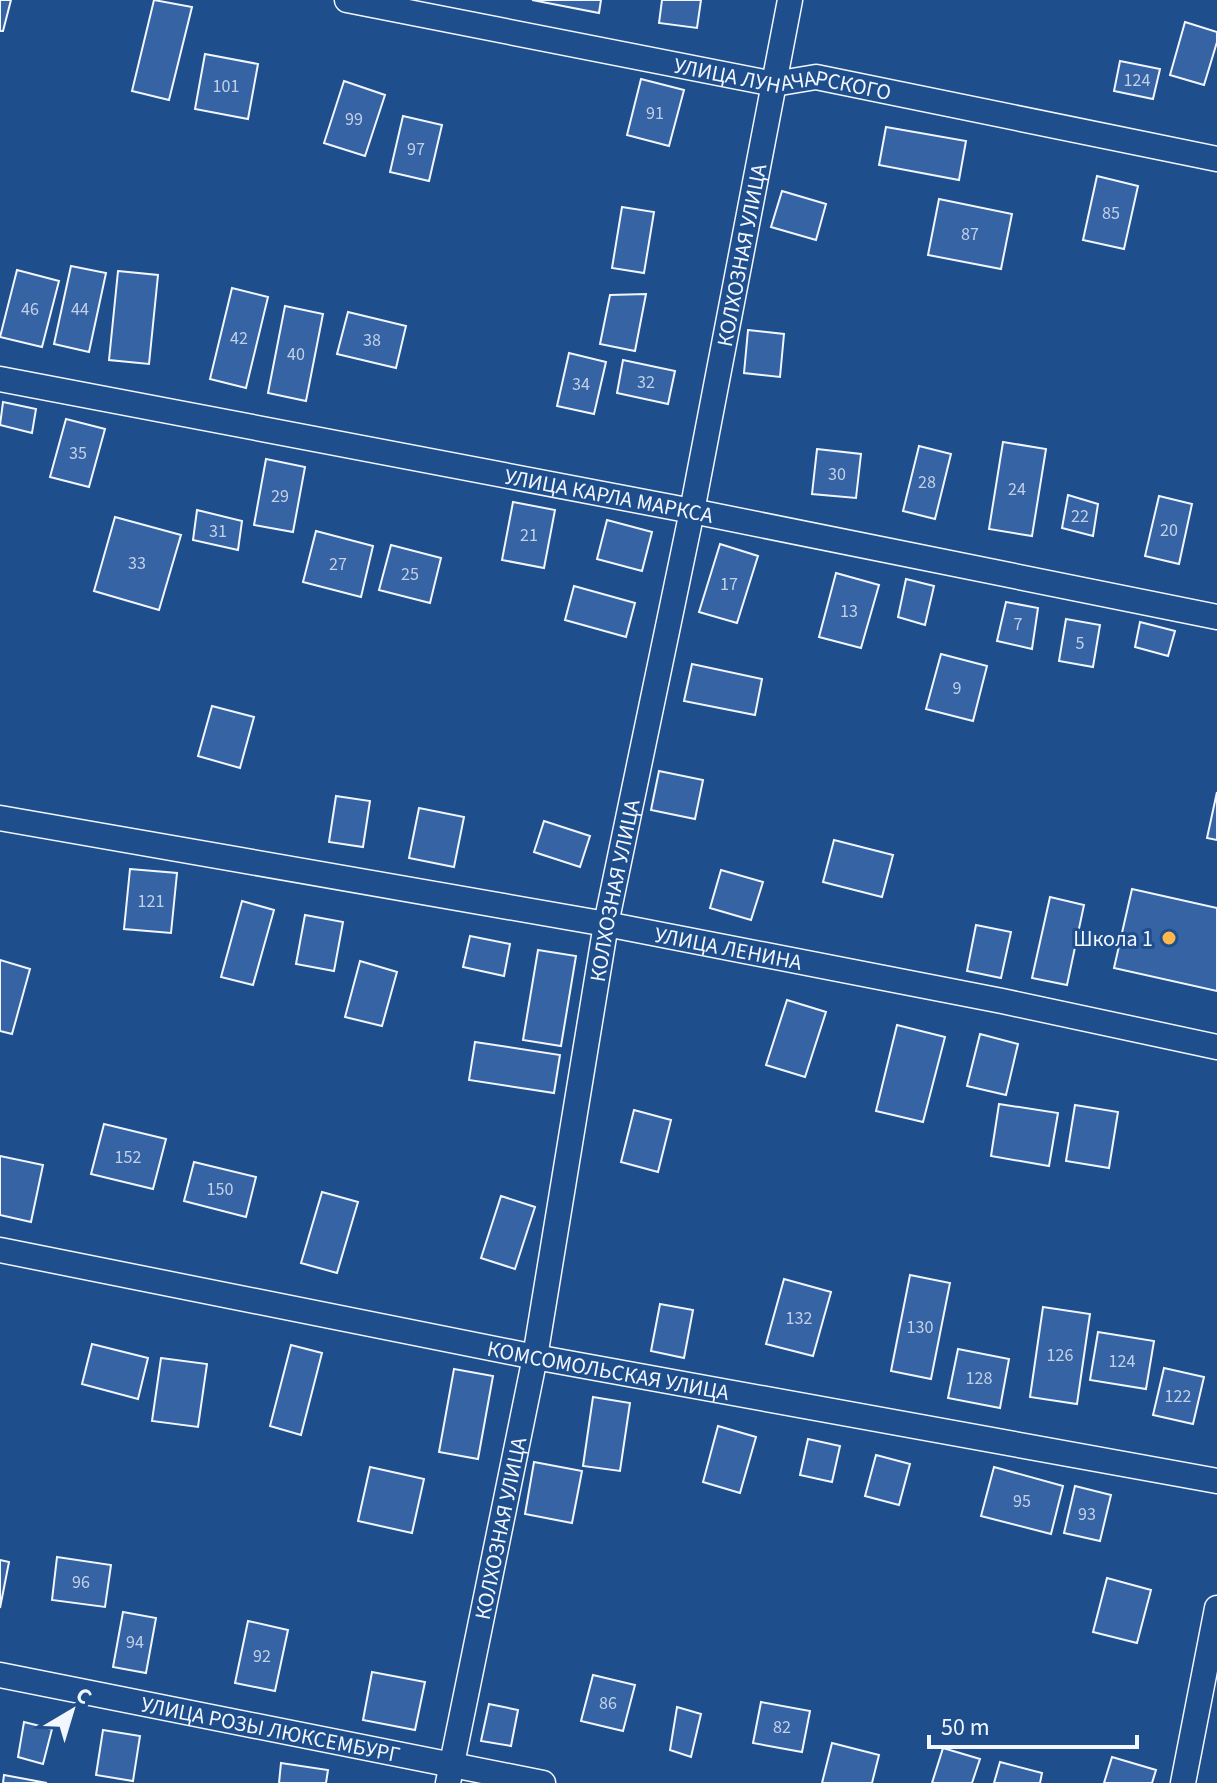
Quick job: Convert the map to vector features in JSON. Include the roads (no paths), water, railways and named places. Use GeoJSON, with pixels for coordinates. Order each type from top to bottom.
{"type":"FeatureCollection","features":[{"type":"Feature","properties":{"kind":"street","name":"УЛИЦА ЛУНАЧАРСКОГО"},"geometry":{"type":"LineString","coordinates":[[347,0],[774,84],[816,77],[1217,159]]}},
{"type":"Feature","properties":{"kind":"street","name":"КОЛХОЗНАЯ УЛИЦА"},"geometry":{"type":"LineString","coordinates":[[450,1774],[535,1357],[606,924],[692,511],[790,0]]}},
{"type":"Feature","properties":{"kind":"street","name":"УЛИЦА КАРЛА МАРКСА"},"geometry":{"type":"LineString","coordinates":[[0,379],[692,511],[1217,617]]}},
{"type":"Feature","properties":{"kind":"street","name":"УЛИЦА ЛЕНИНА"},"geometry":{"type":"LineString","coordinates":[[0,818],[606,924],[1002,1001],[1217,1047]]}},
{"type":"Feature","properties":{"kind":"street","name":"КОМСОМОЛЬСКАЯ УЛИЦА"},"geometry":{"type":"LineString","coordinates":[[0,1250],[535,1357],[1217,1481]]}},
{"type":"Feature","properties":{"kind":"street"},"geometry":{"type":"LineString","coordinates":[[1183,1783],[1217,1608]]}},
{"type":"Feature","properties":{"kind":"street","name":"УЛИЦА РОЗЫ ЛЮКСЕМБУРГ"},"geometry":{"type":"LineString","coordinates":[[0,1675],[450,1774],[543,1783]]}},
{"type":"Feature","properties":{"kind":"place","name":"Школа 1"},"geometry":{"type":"Point","coordinates":[1169,938]}}]}
